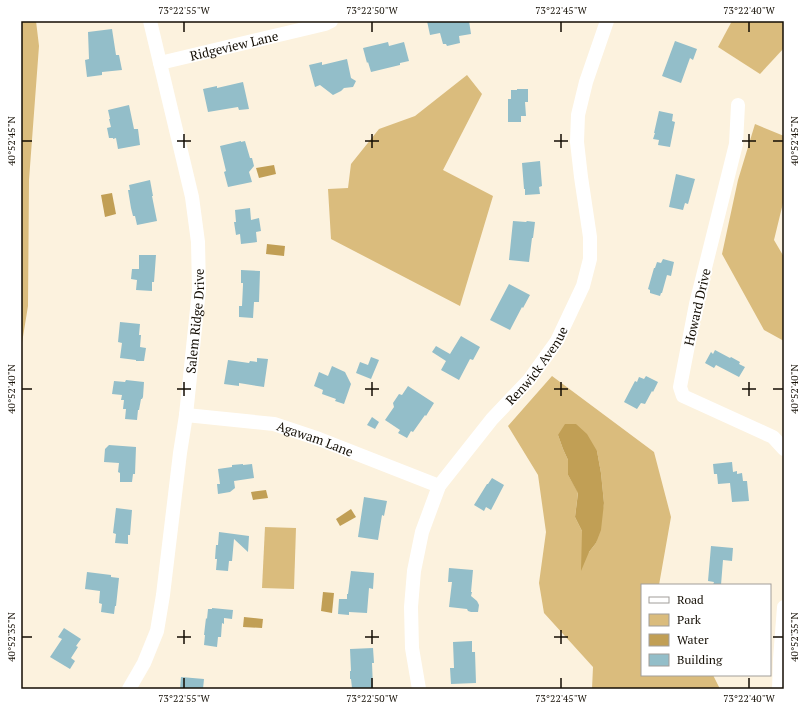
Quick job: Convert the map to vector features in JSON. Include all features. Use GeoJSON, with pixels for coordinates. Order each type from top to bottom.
{"type":"FeatureCollection","features":[{"type":"Feature","properties":{"kind":"street","name":"Salem Ridge Drive"},"geometry":{"type":"LineString","coordinates":[[129,689],[144,663],[157,631],[186,415],[199,290],[198,242],[192,197],[150,21]]}},
{"type":"Feature","properties":{"kind":"street","name":"Ridgeview Lane"},"geometry":{"type":"LineString","coordinates":[[160,63],[325,24],[331,21]]}},
{"type":"Feature","properties":{"kind":"street","name":"Renwick Avenue"},"geometry":{"type":"LineString","coordinates":[[419,689],[412,648],[411,607],[414,571],[422,532],[439,486],[492,419],[529,380],[557,341],[583,286],[590,259],[590,237],[576,142],[578,115],[586,82],[606,21]]}},
{"type":"Feature","properties":{"kind":"street","name":"Howard Drive"},"geometry":{"type":"LineString","coordinates":[[738,105],[736,144],[696,304],[680,387],[683,396],[773,437],[784,449]]}},
{"type":"Feature","properties":{"kind":"street","name":"Agawam Lane"},"geometry":{"type":"LineString","coordinates":[[186,415],[274,424],[319,439],[439,486]]}},
{"type":"Feature","properties":{"kind":"street"},"geometry":{"type":"LineString","coordinates":[[779,689],[784,607]]}},
{"type":"Feature","properties":{"kind":"green space"},"geometry":{"type":"Polygon","coordinates":[[[21,21],[36,21],[39,46],[29,180],[28,306],[21,349],[21,21]]]}},
{"type":"Feature","properties":{"kind":"green space"},"geometry":{"type":"Polygon","coordinates":[[[732,21],[784,21],[784,48],[760,74],[718,47],[732,21]]]}},
{"type":"Feature","properties":{"kind":"green space"},"geometry":{"type":"Polygon","coordinates":[[[467,75],[482,94],[443,170],[493,196],[460,306],[331,239],[328,189],[348,188],[351,164],[379,129],[415,116],[467,75]]]}},
{"type":"Feature","properties":{"kind":"green space"},"geometry":{"type":"Polygon","coordinates":[[[755,124],[784,136],[784,199],[774,240],[784,257],[784,341],[764,330],[722,254],[738,180],[755,124]]]}},
{"type":"Feature","properties":{"kind":"green space"},"geometry":{"type":"Polygon","coordinates":[[[552,376],[654,452],[671,517],[659,584],[641,584],[641,676],[714,676],[720,689],[592,689],[593,667],[544,613],[539,583],[546,532],[538,475],[508,426],[552,376]],[[558,435],[568,460],[568,475],[578,492],[575,517],[582,531],[582,551],[589,552],[596,543],[604,503],[597,451],[558,435]]]}},
{"type":"Feature","properties":{"kind":"green space"},"geometry":{"type":"Polygon","coordinates":[[[265,527],[296,528],[294,589],[262,588],[265,527]]]}},
{"type":"Feature","properties":{"kind":"water"},"geometry":{"type":"Polygon","coordinates":[[[274,165],[276,174],[259,178],[256,168],[274,165]]]}},
{"type":"Feature","properties":{"kind":"water"},"geometry":{"type":"Polygon","coordinates":[[[112,193],[116,214],[105,217],[101,195],[112,193]]]}},
{"type":"Feature","properties":{"kind":"water"},"geometry":{"type":"Polygon","coordinates":[[[267,244],[285,246],[284,256],[266,254],[267,244]]]}},
{"type":"Feature","properties":{"kind":"water"},"geometry":{"type":"Polygon","coordinates":[[[565,424],[576,424],[587,434],[597,451],[601,473],[604,503],[601,530],[596,543],[589,552],[581,571],[582,531],[575,517],[578,493],[568,475],[568,460],[558,435],[565,424]]]}},
{"type":"Feature","properties":{"kind":"water"},"geometry":{"type":"Polygon","coordinates":[[[266,490],[268,498],[253,500],[251,492],[266,490]]]}},
{"type":"Feature","properties":{"kind":"water"},"geometry":{"type":"Polygon","coordinates":[[[351,509],[356,517],[340,526],[336,519],[351,509]]]}},
{"type":"Feature","properties":{"kind":"water"},"geometry":{"type":"Polygon","coordinates":[[[323,592],[334,593],[332,613],[321,611],[323,592]]]}},
{"type":"Feature","properties":{"kind":"water"},"geometry":{"type":"Polygon","coordinates":[[[244,617],[263,619],[262,628],[243,627],[244,617]]]}},
{"type":"Feature","properties":{"kind":"building"},"geometry":{"type":"Polygon","coordinates":[[[427,21],[469,21],[471,34],[459,36],[460,43],[447,46],[446,44],[443,44],[440,33],[430,35],[427,21]]]}},
{"type":"Feature","properties":{"kind":"building"},"geometry":{"type":"Polygon","coordinates":[[[112,29],[116,55],[119,55],[122,70],[102,72],[102,75],[87,77],[85,60],[89,59],[88,32],[112,29]]]}},
{"type":"Feature","properties":{"kind":"building"},"geometry":{"type":"Polygon","coordinates":[[[675,41],[697,49],[693,60],[690,58],[681,83],[662,76],[675,41]]]}},
{"type":"Feature","properties":{"kind":"building"},"geometry":{"type":"Polygon","coordinates":[[[388,42],[389,46],[404,42],[409,61],[400,63],[400,65],[371,72],[363,48],[388,42]]]}},
{"type":"Feature","properties":{"kind":"building"},"geometry":{"type":"Polygon","coordinates":[[[347,59],[351,78],[356,81],[353,87],[344,88],[333,95],[320,85],[315,87],[309,65],[322,62],[322,65],[347,59]]]}},
{"type":"Feature","properties":{"kind":"building"},"geometry":{"type":"Polygon","coordinates":[[[243,82],[249,109],[239,110],[238,107],[208,112],[203,89],[217,86],[217,88],[243,82]]]}},
{"type":"Feature","properties":{"kind":"building"},"geometry":{"type":"Polygon","coordinates":[[[528,89],[528,102],[525,102],[526,116],[521,116],[521,122],[508,122],[508,99],[511,99],[511,90],[528,89]]]}},
{"type":"Feature","properties":{"kind":"building"},"geometry":{"type":"Polygon","coordinates":[[[129,105],[134,129],[138,129],[140,145],[118,149],[116,138],[109,138],[107,128],[111,127],[108,110],[129,105]]]}},
{"type":"Feature","properties":{"kind":"building"},"geometry":{"type":"Polygon","coordinates":[[[659,111],[673,114],[672,121],[675,122],[670,147],[658,145],[659,140],[653,139],[659,111]]]}},
{"type":"Feature","properties":{"kind":"building"},"geometry":{"type":"Polygon","coordinates":[[[245,141],[250,158],[252,158],[254,166],[249,172],[252,182],[228,187],[220,146],[245,141]]]}},
{"type":"Feature","properties":{"kind":"building"},"geometry":{"type":"Polygon","coordinates":[[[540,161],[542,186],[539,187],[540,194],[525,195],[522,163],[540,161]]]}},
{"type":"Feature","properties":{"kind":"building"},"geometry":{"type":"Polygon","coordinates":[[[676,174],[695,179],[688,204],[685,203],[683,210],[669,207],[676,174]]]}},
{"type":"Feature","properties":{"kind":"building"},"geometry":{"type":"Polygon","coordinates":[[[150,180],[157,221],[137,225],[131,208],[128,190],[130,190],[129,185],[150,180]]]}},
{"type":"Feature","properties":{"kind":"building"},"geometry":{"type":"Polygon","coordinates":[[[250,208],[251,220],[259,218],[261,231],[256,232],[257,242],[241,244],[240,234],[236,235],[234,222],[236,222],[235,210],[250,208]]]}},
{"type":"Feature","properties":{"kind":"building"},"geometry":{"type":"Polygon","coordinates":[[[513,221],[535,222],[529,262],[509,260],[513,221]]]}},
{"type":"Feature","properties":{"kind":"building"},"geometry":{"type":"Polygon","coordinates":[[[139,255],[156,255],[152,291],[136,290],[137,280],[131,279],[132,269],[139,269],[139,255]]]}},
{"type":"Feature","properties":{"kind":"building"},"geometry":{"type":"Polygon","coordinates":[[[663,259],[674,262],[671,276],[667,275],[660,296],[650,293],[650,290],[648,289],[657,262],[661,263],[663,259]]]}},
{"type":"Feature","properties":{"kind":"building"},"geometry":{"type":"Polygon","coordinates":[[[241,270],[260,271],[259,302],[254,302],[253,318],[239,317],[239,306],[242,306],[243,285],[243,283],[241,283],[241,270]]]}},
{"type":"Feature","properties":{"kind":"building"},"geometry":{"type":"Polygon","coordinates":[[[509,284],[530,295],[510,330],[490,320],[509,284]]]}},
{"type":"Feature","properties":{"kind":"building"},"geometry":{"type":"Polygon","coordinates":[[[120,322],[140,324],[140,347],[146,348],[144,361],[120,358],[122,343],[118,342],[120,322]]]}},
{"type":"Feature","properties":{"kind":"building"},"geometry":{"type":"Polygon","coordinates":[[[461,336],[480,347],[473,360],[470,359],[459,380],[441,370],[446,361],[432,352],[436,346],[450,354],[461,336]]]}},
{"type":"Feature","properties":{"kind":"building"},"geometry":{"type":"Polygon","coordinates":[[[715,350],[740,362],[739,364],[745,367],[739,377],[716,365],[714,368],[705,363],[711,352],[713,354],[715,350]]]}},
{"type":"Feature","properties":{"kind":"building"},"geometry":{"type":"Polygon","coordinates":[[[371,357],[379,360],[371,379],[356,373],[360,362],[368,365],[371,357]]]}},
{"type":"Feature","properties":{"kind":"building"},"geometry":{"type":"Polygon","coordinates":[[[257,358],[268,359],[264,387],[239,383],[239,386],[224,384],[228,360],[249,363],[250,361],[257,362],[257,358]]]}},
{"type":"Feature","properties":{"kind":"building"},"geometry":{"type":"Polygon","coordinates":[[[332,366],[345,372],[351,384],[344,404],[335,401],[336,399],[322,394],[323,390],[314,386],[319,372],[328,376],[332,366]]]}},
{"type":"Feature","properties":{"kind":"building"},"geometry":{"type":"Polygon","coordinates":[[[646,376],[658,382],[645,404],[641,403],[637,409],[624,402],[635,381],[637,382],[639,377],[644,379],[646,376]]]}},
{"type":"Feature","properties":{"kind":"building"},"geometry":{"type":"Polygon","coordinates":[[[126,380],[144,382],[143,397],[138,410],[137,420],[125,419],[126,409],[123,409],[124,400],[121,400],[122,395],[112,394],[114,381],[125,382],[126,380]]]}},
{"type":"Feature","properties":{"kind":"building"},"geometry":{"type":"Polygon","coordinates":[[[408,386],[434,403],[426,416],[425,415],[413,432],[411,431],[407,438],[398,433],[400,430],[385,420],[394,407],[393,403],[399,394],[402,395],[408,386]]]}},
{"type":"Feature","properties":{"kind":"building"},"geometry":{"type":"Polygon","coordinates":[[[372,417],[379,422],[375,429],[367,425],[372,417]]]}},
{"type":"Feature","properties":{"kind":"building"},"geometry":{"type":"Polygon","coordinates":[[[109,445],[136,447],[135,474],[133,474],[132,482],[120,482],[120,473],[118,472],[119,463],[104,462],[105,449],[109,445]]]}},
{"type":"Feature","properties":{"kind":"building"},"geometry":{"type":"Polygon","coordinates":[[[732,462],[733,472],[737,471],[737,474],[742,473],[743,481],[747,481],[749,501],[732,502],[730,483],[718,484],[717,474],[714,474],[713,464],[732,462]]]}},
{"type":"Feature","properties":{"kind":"building"},"geometry":{"type":"Polygon","coordinates":[[[243,464],[252,464],[254,478],[234,481],[235,488],[230,492],[218,494],[217,484],[220,484],[218,469],[243,464]]]}},
{"type":"Feature","properties":{"kind":"building"},"geometry":{"type":"Polygon","coordinates":[[[492,478],[504,485],[491,510],[486,507],[484,511],[474,505],[492,478]]]}},
{"type":"Feature","properties":{"kind":"building"},"geometry":{"type":"Polygon","coordinates":[[[364,497],[387,501],[384,516],[382,515],[378,540],[358,537],[364,497]]]}},
{"type":"Feature","properties":{"kind":"building"},"geometry":{"type":"Polygon","coordinates":[[[116,508],[132,510],[128,544],[115,543],[116,534],[113,533],[116,508]]]}},
{"type":"Feature","properties":{"kind":"building"},"geometry":{"type":"Polygon","coordinates":[[[219,532],[249,536],[248,552],[234,539],[232,561],[229,561],[228,571],[216,570],[216,545],[218,545],[219,532]]]}},
{"type":"Feature","properties":{"kind":"building"},"geometry":{"type":"Polygon","coordinates":[[[711,546],[733,548],[732,561],[723,560],[721,584],[713,584],[714,582],[708,581],[711,546]]]}},
{"type":"Feature","properties":{"kind":"building"},"geometry":{"type":"Polygon","coordinates":[[[449,568],[473,570],[471,596],[479,605],[478,612],[449,607],[452,582],[448,582],[449,568]]]}},
{"type":"Feature","properties":{"kind":"building"},"geometry":{"type":"Polygon","coordinates":[[[351,571],[374,573],[373,589],[369,588],[367,613],[349,612],[349,615],[338,614],[339,599],[347,599],[351,571]]]}},
{"type":"Feature","properties":{"kind":"building"},"geometry":{"type":"Polygon","coordinates":[[[87,572],[111,575],[111,577],[119,578],[114,614],[101,612],[102,604],[99,603],[100,591],[85,589],[87,572]]]}},
{"type":"Feature","properties":{"kind":"building"},"geometry":{"type":"Polygon","coordinates":[[[208,609],[233,610],[232,619],[224,618],[221,637],[218,637],[217,647],[204,645],[206,618],[207,619],[208,609]]]}},
{"type":"Feature","properties":{"kind":"building"},"geometry":{"type":"Polygon","coordinates":[[[64,628],[81,639],[71,658],[75,661],[70,669],[50,657],[62,639],[58,637],[64,628]]]}},
{"type":"Feature","properties":{"kind":"building"},"geometry":{"type":"Polygon","coordinates":[[[472,641],[472,652],[475,652],[476,683],[451,684],[450,668],[454,668],[453,642],[472,641]]]}},
{"type":"Feature","properties":{"kind":"building"},"geometry":{"type":"Polygon","coordinates":[[[373,648],[373,688],[352,688],[350,679],[350,649],[373,648]]]}},
{"type":"Feature","properties":{"kind":"building"},"geometry":{"type":"Polygon","coordinates":[[[181,677],[204,679],[203,689],[180,689],[181,677]]]}}]}
